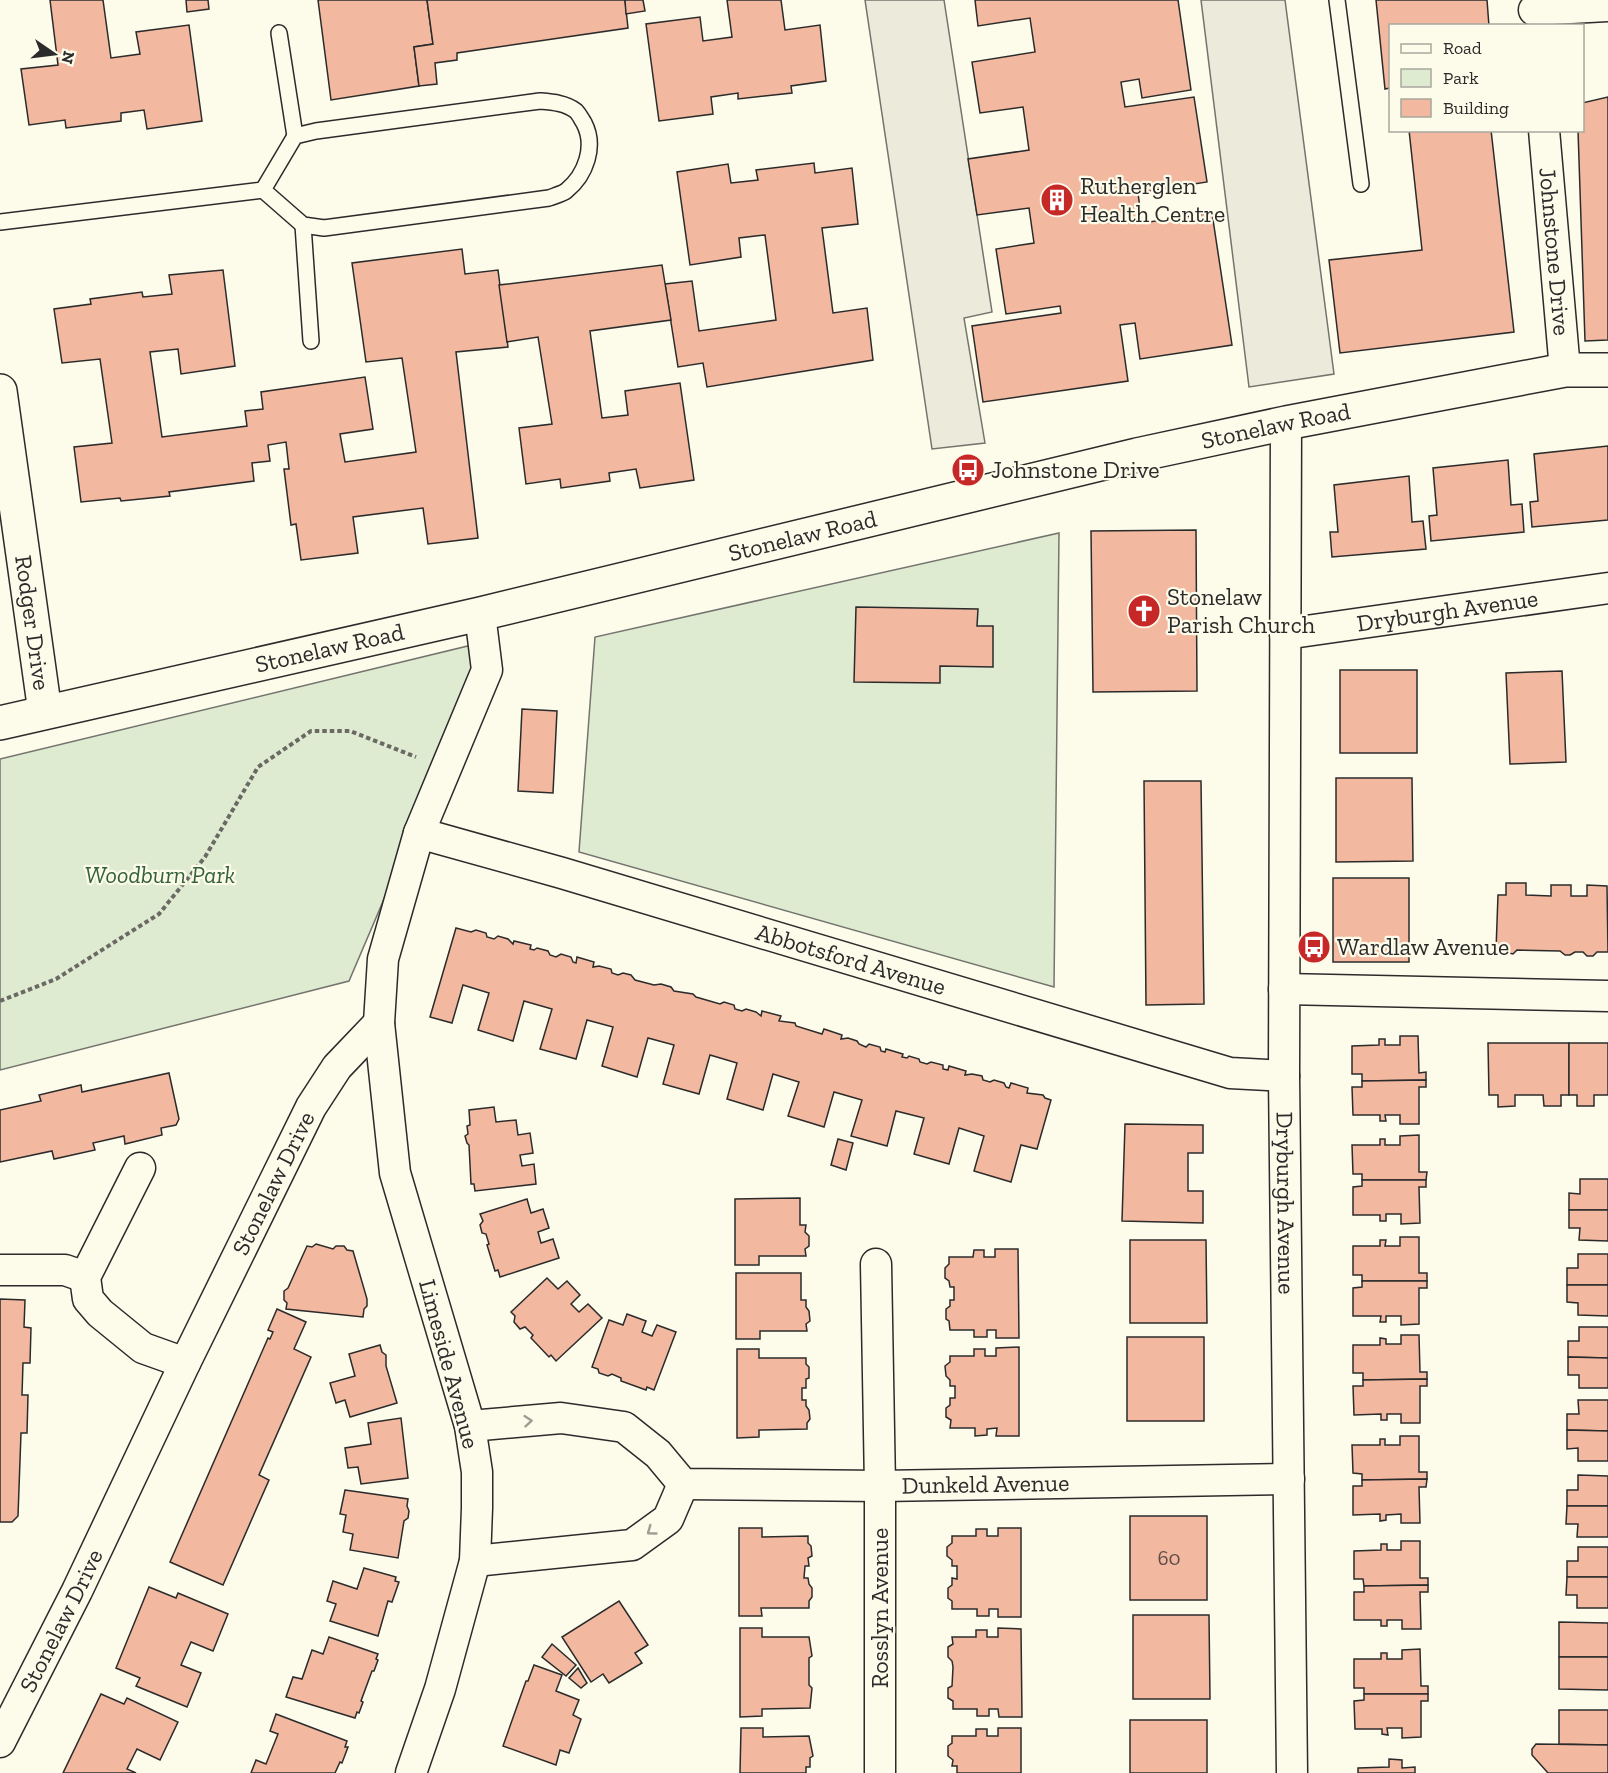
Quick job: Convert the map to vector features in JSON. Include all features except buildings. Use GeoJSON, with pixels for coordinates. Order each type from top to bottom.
{"type":"FeatureCollection","features":[{"type":"Feature","properties":{"kind":"main road","name":"Stonelaw Road"},"geometry":{"type":"LineString","coordinates":[[0,723],[480,614],[1137,455],[1286,423],[1565,370],[1608,370]]}},
{"type":"Feature","properties":{"kind":"main road","name":"Rodger Drive"},"geometry":{"type":"LineString","coordinates":[[0,391],[45,712]]}},
{"type":"Feature","properties":{"kind":"street"},"geometry":{"type":"LineString","coordinates":[[1534,12],[1608,6]]}},
{"type":"Feature","properties":{"kind":"street","name":"Johnstone Drive"},"geometry":{"type":"LineString","coordinates":[[1544,132],[1565,370]]}},
{"type":"Feature","properties":{"kind":"street","name":"Dryburgh Avenue"},"geometry":{"type":"LineString","coordinates":[[1286,423],[1284,1076],[1292,1773]]}},
{"type":"Feature","properties":{"kind":"street","name":"Dryburgh Avenue"},"geometry":{"type":"LineString","coordinates":[[1285,634],[1608,588]]}},
{"type":"Feature","properties":{"kind":"street"},"geometry":{"type":"LineString","coordinates":[[379,1023],[383,959],[419,833],[488,670],[480,614]]}},
{"type":"Feature","properties":{"kind":"street","name":"Abbotsford Avenue"},"geometry":{"type":"LineString","coordinates":[[419,833],[562,873],[1230,1073],[1284,1076]]}},
{"type":"Feature","properties":{"kind":"street"},"geometry":{"type":"LineString","coordinates":[[1284,989],[1608,996]]}},
{"type":"Feature","properties":{"kind":"street","name":"Stonelaw Drive"},"geometry":{"type":"LineString","coordinates":[[0,1742],[77,1591],[310,1107],[337,1067],[379,1023]]}},
{"type":"Feature","properties":{"kind":"street","name":"Limeside Avenue"},"geometry":{"type":"LineString","coordinates":[[379,1023],[395,1173],[470,1426],[477,1472],[474,1561],[440,1689],[411,1773]]}},
{"type":"Feature","properties":{"kind":"street"},"geometry":{"type":"LineString","coordinates":[[140,1168],[85,1277],[88,1299],[100,1314],[143,1348],[185,1363]]}},
{"type":"Feature","properties":{"kind":"street","name":"Rosslyn Avenue"},"geometry":{"type":"LineString","coordinates":[[876,1264],[880,1486],[880,1773]]}},
{"type":"Feature","properties":{"kind":"street"},"geometry":{"type":"LineString","coordinates":[[0,1270],[65,1270],[85,1277]]}},
{"type":"Feature","properties":{"kind":"street"},"geometry":{"type":"LineString","coordinates":[[470,1426],[561,1418],[624,1427],[658,1454],[683,1484],[668,1519],[632,1545],[474,1561]]}},
{"type":"Feature","properties":{"kind":"street","name":"Dunkeld Avenue"},"geometry":{"type":"LineString","coordinates":[[683,1484],[880,1486],[1289,1479]]}},
{"type":"Feature","properties":{"kind":"lane"},"geometry":{"type":"LineString","coordinates":[[1337,0],[1361,184]]}},
{"type":"Feature","properties":{"kind":"lane"},"geometry":{"type":"LineString","coordinates":[[262,190],[295,136],[279,33]]}},
{"type":"Feature","properties":{"kind":"lane"},"geometry":{"type":"LineString","coordinates":[[0,222],[262,190],[303,225],[324,228],[549,198],[566,191],[576,180],[587,164],[590,145],[586,128],[577,112],[560,103],[540,100],[316,131],[295,136]]}},
{"type":"Feature","properties":{"kind":"lane"},"geometry":{"type":"LineString","coordinates":[[303,225],[311,341]]}},
{"type":"Feature","properties":{"kind":"path"},"geometry":{"type":"LineString","coordinates":[[0,1001],[56,979],[159,914],[206,857],[258,767],[311,731],[350,731],[447,770]]}},
{"type":"Feature","properties":{"kind":"green space"},"geometry":{"type":"Polygon","coordinates":[[[1059,533],[1054,987],[579,852],[595,637],[1059,533]]]}},
{"type":"Feature","properties":{"kind":"green space","name":"Woodburn Park"},"geometry":{"type":"Polygon","coordinates":[[[472,645],[481,672],[349,981],[0,1070],[0,759],[472,645]]]}},
{"type":"Feature","properties":{"kind":"shaded area"},"geometry":{"type":"Polygon","coordinates":[[[865,0],[944,0],[992,312],[964,318],[985,443],[932,449],[865,0]]]}},
{"type":"Feature","properties":{"kind":"shaded area"},"geometry":{"type":"Polygon","coordinates":[[[1201,0],[1285,0],[1334,374],[1249,387],[1201,0]]]}},
{"type":"Feature","properties":{"kind":"place","name":"Rutherglen Health Centre"},"geometry":{"type":"Point","coordinates":[1057,200]}},
{"type":"Feature","properties":{"kind":"place","name":"Johnstone Drive"},"geometry":{"type":"Point","coordinates":[968,470]}},
{"type":"Feature","properties":{"kind":"place","name":"Stonelaw Parish Church"},"geometry":{"type":"Point","coordinates":[1144,611]}},
{"type":"Feature","properties":{"kind":"place","name":"Wardlaw Avenue"},"geometry":{"type":"Point","coordinates":[1314,947]}}]}
